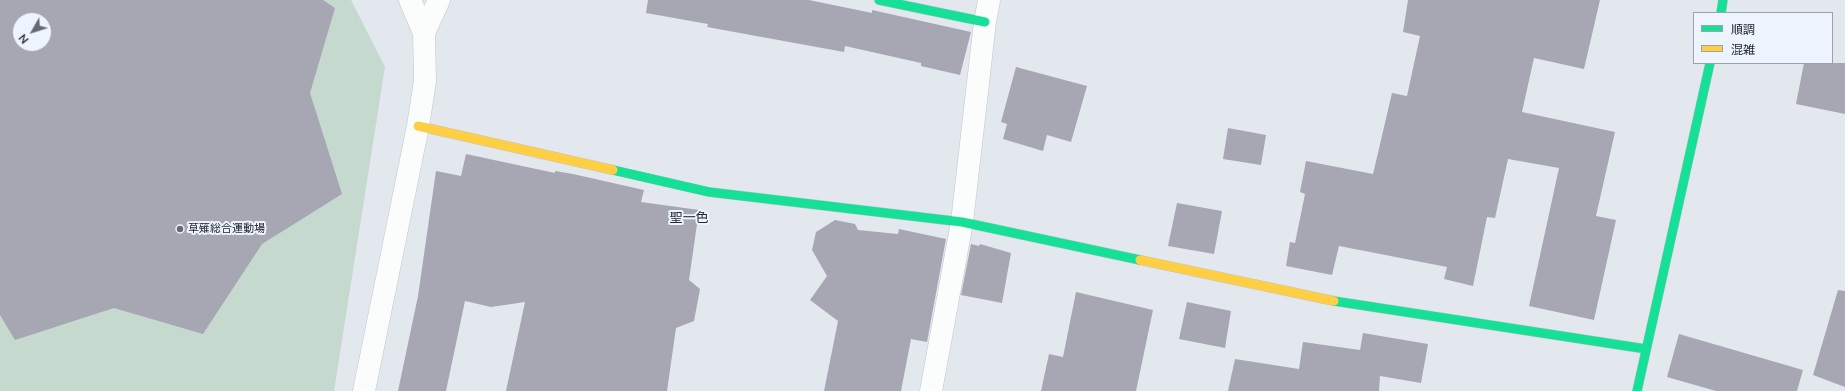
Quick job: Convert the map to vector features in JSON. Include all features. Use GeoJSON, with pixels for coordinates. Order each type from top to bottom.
{"type":"FeatureCollection","features":[{"type":"Feature","properties":{"kind":"street"},"geometry":{"type":"LineString","coordinates":[[364,391],[418,126],[425,81],[424,33],[410,0]]}},
{"type":"Feature","properties":{"kind":"street"},"geometry":{"type":"LineString","coordinates":[[424,33],[438,0]]}},
{"type":"Feature","properties":{"kind":"street"},"geometry":{"type":"LineString","coordinates":[[880,0],[984,22]]}},
{"type":"Feature","properties":{"kind":"street"},"geometry":{"type":"LineString","coordinates":[[931,391],[962,222],[984,22],[989,0]]}},
{"type":"Feature","properties":{"kind":"street"},"geometry":{"type":"LineString","coordinates":[[1721,12],[1723,0]]}},
{"type":"Feature","properties":{"kind":"street"},"geometry":{"type":"LineString","coordinates":[[1638,391],[1710,64]]}},
{"type":"Feature","properties":{"kind":"street"},"geometry":{"type":"LineString","coordinates":[[418,126],[709,192],[962,222],[1358,306],[1646,349]]}},
{"type":"Feature","properties":{"kind":"green space","name":"草薙総合運動場"},"geometry":{"type":"Polygon","coordinates":[[[0,0],[351,0],[385,67],[334,391],[0,391],[0,0]]]}},
{"type":"Feature","properties":{"kind":"building","name":"草薙総合運動場"},"geometry":{"type":"Polygon","coordinates":[[[0,0],[323,0],[335,8],[310,93],[342,194],[262,244],[203,334],[114,308],[15,340],[0,315],[0,0]]]}},
{"type":"Feature","properties":{"kind":"building"},"geometry":{"type":"Polygon","coordinates":[[[648,0],[809,0],[872,13],[872,10],[971,32],[960,75],[921,66],[921,63],[845,46],[844,52],[707,27],[708,24],[646,13],[648,0]]]}},
{"type":"Feature","properties":{"kind":"building"},"geometry":{"type":"Polygon","coordinates":[[[1408,0],[1600,0],[1584,69],[1534,58],[1522,112],[1615,132],[1596,216],[1616,220],[1594,320],[1529,306],[1559,168],[1508,159],[1495,218],[1487,217],[1473,286],[1444,279],[1447,267],[1339,246],[1332,275],[1286,266],[1290,242],[1295,243],[1305,194],[1300,192],[1306,161],[1373,174],[1392,93],[1407,96],[1420,36],[1403,32],[1408,0]]]}},
{"type":"Feature","properties":{"kind":"building"},"geometry":{"type":"Polygon","coordinates":[[[1845,63],[1845,114],[1796,104],[1804,64],[1845,63]]]}},
{"type":"Feature","properties":{"kind":"building"},"geometry":{"type":"Polygon","coordinates":[[[1016,67],[1087,86],[1071,142],[1047,135],[1043,151],[1003,139],[1007,124],[1001,122],[1016,67]]]}},
{"type":"Feature","properties":{"kind":"building"},"geometry":{"type":"Polygon","coordinates":[[[1228,128],[1266,135],[1261,165],[1223,159],[1228,128]]]}},
{"type":"Feature","properties":{"kind":"building"},"geometry":{"type":"Polygon","coordinates":[[[466,154],[555,173],[555,171],[573,174],[644,190],[641,202],[699,210],[689,280],[700,289],[694,321],[676,328],[667,391],[506,391],[525,302],[491,307],[465,301],[446,391],[398,391],[418,296],[436,171],[461,176],[466,154]]]}},
{"type":"Feature","properties":{"kind":"building"},"geometry":{"type":"Polygon","coordinates":[[[1177,203],[1222,211],[1214,254],[1168,246],[1177,203]]]}},
{"type":"Feature","properties":{"kind":"building"},"geometry":{"type":"Polygon","coordinates":[[[835,220],[855,224],[858,230],[898,234],[899,229],[946,239],[927,342],[911,339],[901,391],[824,391],[838,321],[810,300],[827,276],[812,250],[816,232],[835,220]]]}},
{"type":"Feature","properties":{"kind":"building"},"geometry":{"type":"Polygon","coordinates":[[[971,244],[979,246],[980,244],[1011,253],[1002,303],[961,295],[971,244]]]}},
{"type":"Feature","properties":{"kind":"building"},"geometry":{"type":"Polygon","coordinates":[[[1838,290],[1845,291],[1845,387],[1813,375],[1838,290]]]}},
{"type":"Feature","properties":{"kind":"building"},"geometry":{"type":"Polygon","coordinates":[[[1076,292],[1153,310],[1136,391],[1041,391],[1049,354],[1063,357],[1076,292]]]}},
{"type":"Feature","properties":{"kind":"building"},"geometry":{"type":"Polygon","coordinates":[[[1187,302],[1231,311],[1225,348],[1179,339],[1187,302]]]}},
{"type":"Feature","properties":{"kind":"building"},"geometry":{"type":"Polygon","coordinates":[[[1363,333],[1428,344],[1421,383],[1380,376],[1379,391],[1228,391],[1235,359],[1299,369],[1303,342],[1360,350],[1363,333]]]}},
{"type":"Feature","properties":{"kind":"building"},"geometry":{"type":"Polygon","coordinates":[[[1679,334],[1803,370],[1797,391],[1716,391],[1667,377],[1679,334]]]}},
{"type":"Feature","properties":{"kind":"traffic: fast"},"geometry":{"type":"LineString","coordinates":[[879,0],[985,22]]}},
{"type":"Feature","properties":{"kind":"traffic: fast"},"geometry":{"type":"LineString","coordinates":[[1721,12],[1723,0]]}},
{"type":"Feature","properties":{"kind":"traffic: fast"},"geometry":{"type":"LineString","coordinates":[[1637,391],[1710,64]]}},
{"type":"Feature","properties":{"kind":"traffic: fast"},"geometry":{"type":"LineString","coordinates":[[613,170],[709,192],[962,222],[1140,260]]}},
{"type":"Feature","properties":{"kind":"traffic: fast"},"geometry":{"type":"LineString","coordinates":[[1334,301],[1646,349]]}},
{"type":"Feature","properties":{"kind":"traffic: slow"},"geometry":{"type":"LineString","coordinates":[[418,126],[613,170]]}},
{"type":"Feature","properties":{"kind":"traffic: slow"},"geometry":{"type":"LineString","coordinates":[[1140,260],[1334,301]]}},
{"type":"Feature","properties":{"kind":"place","name":"草薙総合運動場"},"geometry":{"type":"Point","coordinates":[180,229]}},
{"type":"Feature","properties":{"kind":"district","name":"聖一色"},"geometry":{"type":"Point","coordinates":[689,218]}}]}
